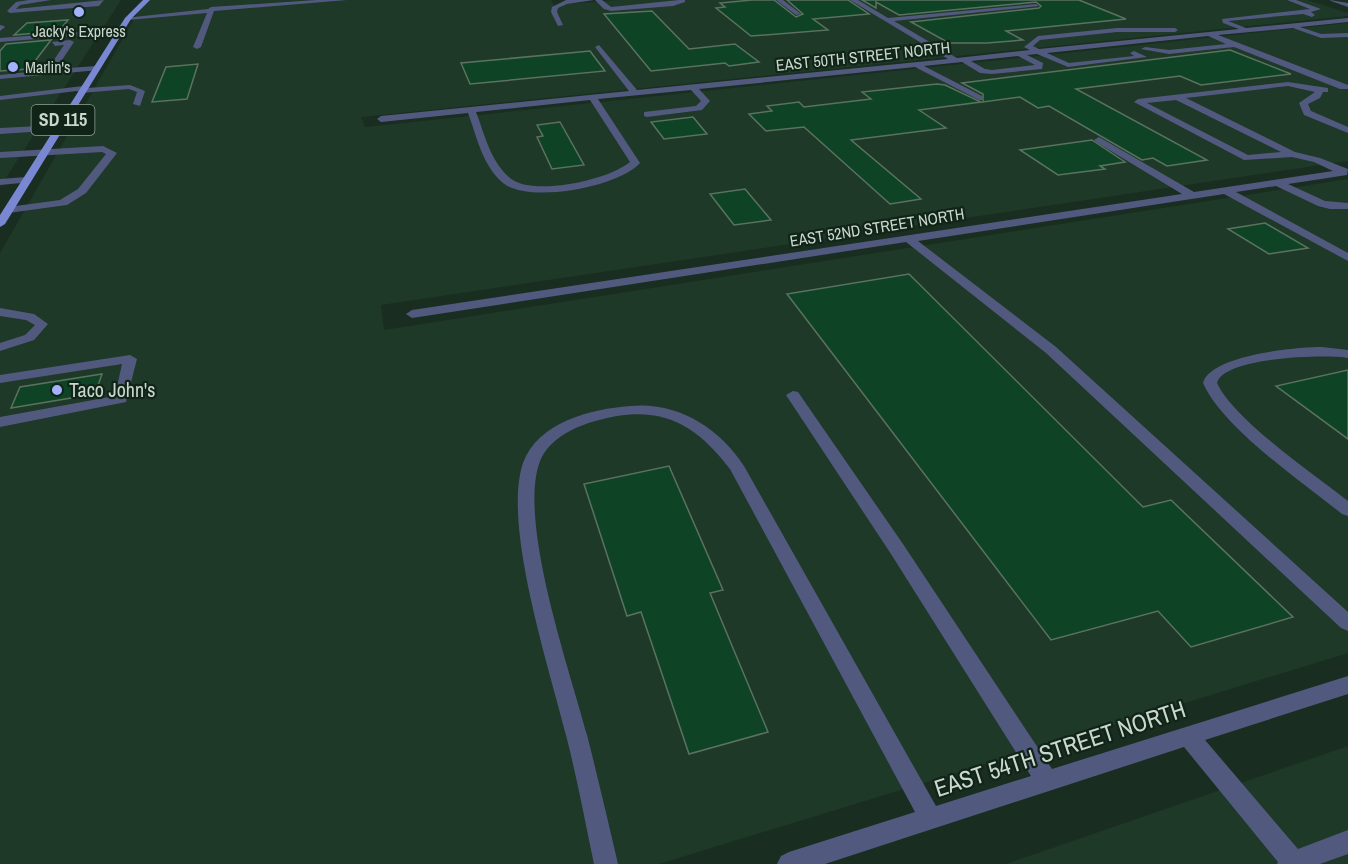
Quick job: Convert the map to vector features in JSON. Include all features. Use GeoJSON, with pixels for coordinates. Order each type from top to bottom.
{"type":"FeatureCollection","features":[{"type":"Feature","properties":{"kind":"main road","name":"SD 115"},"geometry":{"type":"LineString","coordinates":[[128,18],[132,0]]}},
{"type":"Feature","properties":{"kind":"main road","name":"SD 115"},"geometry":{"type":"LineString","coordinates":[[0,224],[128,18],[147,0]]}},
{"type":"Feature","properties":{"kind":"street"},"geometry":{"type":"LineString","coordinates":[[48,0],[18,3],[10,11],[99,4],[101,0]]}},
{"type":"Feature","properties":{"kind":"street"},"geometry":{"type":"LineString","coordinates":[[197,47],[214,0]]}},
{"type":"Feature","properties":{"kind":"street"},"geometry":{"type":"LineString","coordinates":[[128,18],[344,0]]}},
{"type":"Feature","properties":{"kind":"street"},"geometry":{"type":"LineString","coordinates":[[560,25],[554,12],[555,7],[566,2],[591,0]]}},
{"type":"Feature","properties":{"kind":"street"},"geometry":{"type":"LineString","coordinates":[[598,0],[606,8],[622,9],[674,4],[682,0]]}},
{"type":"Feature","properties":{"kind":"street"},"geometry":{"type":"LineString","coordinates":[[614,0],[622,9]]}},
{"type":"Feature","properties":{"kind":"street"},"geometry":{"type":"LineString","coordinates":[[778,0],[798,14]]}},
{"type":"Feature","properties":{"kind":"street"},"geometry":{"type":"LineString","coordinates":[[853,0],[959,60],[983,71],[1039,67],[1040,65],[1020,54]]}},
{"type":"Feature","properties":{"kind":"street"},"geometry":{"type":"LineString","coordinates":[[1248,30],[1225,22],[1225,19],[1318,11],[1290,0]]}},
{"type":"Feature","properties":{"kind":"street"},"geometry":{"type":"LineString","coordinates":[[1333,0],[1348,5]]}},
{"type":"Feature","properties":{"kind":"street"},"geometry":{"type":"LineString","coordinates":[[886,20],[1036,6]]}},
{"type":"Feature","properties":{"kind":"street"},"geometry":{"type":"LineString","coordinates":[[1304,12],[1332,21]]}},
{"type":"Feature","properties":{"kind":"street","name":"EAST 50TH STREET NORTH"},"geometry":{"type":"LineString","coordinates":[[381,119],[1348,20]]}},
{"type":"Feature","properties":{"kind":"street"},"geometry":{"type":"LineString","coordinates":[[1290,26],[1321,36],[1348,35]]}},
{"type":"Feature","properties":{"kind":"street"},"geometry":{"type":"LineString","coordinates":[[1100,45],[1114,52],[1134,53],[1143,57],[1068,65],[1028,47],[1038,38],[1118,30],[1165,29],[1192,36]]}},
{"type":"Feature","properties":{"kind":"street"},"geometry":{"type":"LineString","coordinates":[[0,40],[78,31],[120,31]]}},
{"type":"Feature","properties":{"kind":"street"},"geometry":{"type":"LineString","coordinates":[[50,72],[78,31]]}},
{"type":"Feature","properties":{"kind":"street"},"geometry":{"type":"LineString","coordinates":[[1209,34],[1346,87]]}},
{"type":"Feature","properties":{"kind":"street"},"geometry":{"type":"LineString","coordinates":[[0,48],[70,42]]}},
{"type":"Feature","properties":{"kind":"street"},"geometry":{"type":"LineString","coordinates":[[1130,42],[1144,49],[1169,52],[1236,45]]}},
{"type":"Feature","properties":{"kind":"street"},"geometry":{"type":"LineString","coordinates":[[599,47],[635,93]]}},
{"type":"Feature","properties":{"kind":"street"},"geometry":{"type":"LineString","coordinates":[[1067,49],[1094,62]]}},
{"type":"Feature","properties":{"kind":"street"},"geometry":{"type":"LineString","coordinates":[[1134,53],[1144,49]]}},
{"type":"Feature","properties":{"kind":"street"},"geometry":{"type":"LineString","coordinates":[[916,64],[936,76],[950,80],[979,98]]}},
{"type":"Feature","properties":{"kind":"street"},"geometry":{"type":"LineString","coordinates":[[0,76],[96,68]]}},
{"type":"Feature","properties":{"kind":"street"},"geometry":{"type":"LineString","coordinates":[[1292,154],[1247,158],[1137,102],[1288,84],[1320,90],[1346,87]]}},
{"type":"Feature","properties":{"kind":"street"},"geometry":{"type":"LineString","coordinates":[[0,98],[82,89],[130,87],[141,91],[137,104]]}},
{"type":"Feature","properties":{"kind":"street"},"geometry":{"type":"LineString","coordinates":[[647,114],[699,108],[706,100],[693,87]]}},
{"type":"Feature","properties":{"kind":"street"},"geometry":{"type":"LineString","coordinates":[[1320,90],[1317,96],[1303,104],[1307,113],[1348,130]]}},
{"type":"Feature","properties":{"kind":"street"},"geometry":{"type":"LineString","coordinates":[[471,110],[494,168],[517,187],[539,189],[600,181],[631,169],[635,163],[592,97]]}},
{"type":"Feature","properties":{"kind":"street"},"geometry":{"type":"LineString","coordinates":[[1177,98],[1292,154],[1317,160],[1346,172]]}},
{"type":"Feature","properties":{"kind":"street"},"geometry":{"type":"LineString","coordinates":[[0,131],[58,128]]}},
{"type":"Feature","properties":{"kind":"street"},"geometry":{"type":"LineString","coordinates":[[1099,140],[1193,196]]}},
{"type":"Feature","properties":{"kind":"street"},"geometry":{"type":"LineString","coordinates":[[0,155],[104,149],[112,153],[82,191],[63,203],[8,210]]}},
{"type":"Feature","properties":{"kind":"street","name":"EAST 52ND STREET NORTH"},"geometry":{"type":"LineString","coordinates":[[412,314],[1346,172]]}},
{"type":"Feature","properties":{"kind":"street"},"geometry":{"type":"LineString","coordinates":[[1328,175],[1348,186]]}},
{"type":"Feature","properties":{"kind":"street"},"geometry":{"type":"LineString","coordinates":[[0,182],[27,180]]}},
{"type":"Feature","properties":{"kind":"street"},"geometry":{"type":"LineString","coordinates":[[1278,183],[1319,202],[1342,207],[1348,206]]}},
{"type":"Feature","properties":{"kind":"street"},"geometry":{"type":"LineString","coordinates":[[1226,191],[1348,258]]}},
{"type":"Feature","properties":{"kind":"street"},"geometry":{"type":"LineString","coordinates":[[909,239],[1051,350],[1348,623]]}},
{"type":"Feature","properties":{"kind":"street"},"geometry":{"type":"LineString","coordinates":[[0,312],[30,317],[42,324],[37,334],[24,341],[0,347]]}},
{"type":"Feature","properties":{"kind":"street"},"geometry":{"type":"LineString","coordinates":[[1348,354],[1333,351],[1300,351],[1272,356],[1222,369],[1212,377],[1210,382],[1220,402],[1348,510]]}},
{"type":"Feature","properties":{"kind":"street"},"geometry":{"type":"LineString","coordinates":[[0,379],[23,375],[43,380],[128,367],[121,399],[0,422]]}},
{"type":"Feature","properties":{"kind":"street"},"geometry":{"type":"LineString","coordinates":[[793,395],[897,549],[1047,781]]}},
{"type":"Feature","properties":{"kind":"street"},"geometry":{"type":"LineString","coordinates":[[606,864],[537,577],[526,491],[531,463],[547,439],[574,423],[600,414],[627,410],[653,410],[682,418],[702,428],[718,442],[736,466],[931,819]]}},
{"type":"Feature","properties":{"kind":"street","name":"EAST 54TH STREET NORTH"},"geometry":{"type":"LineString","coordinates":[[789,864],[1348,685]]}},
{"type":"Feature","properties":{"kind":"street"},"geometry":{"type":"LineString","coordinates":[[1188,736],[1292,863],[1348,842]]}},
{"type":"Feature","properties":{"kind":"shaded area"},"geometry":{"type":"Polygon","coordinates":[[[0,0],[121,0],[0,187],[0,0]]]}},
{"type":"Feature","properties":{"kind":"shaded area"},"geometry":{"type":"Polygon","coordinates":[[[145,0],[551,0],[554,5],[617,0],[1307,0],[1348,13],[1348,16],[361,117],[365,127],[1348,23],[1348,161],[381,305],[384,330],[1348,179],[1348,653],[659,864],[0,864],[0,253],[145,0]]]}},
{"type":"Feature","properties":{"kind":"shaded area"},"geometry":{"type":"Polygon","coordinates":[[[1348,746],[1348,864],[1006,864],[1348,746]]]}},
{"type":"Feature","properties":{"kind":"building"},"geometry":{"type":"Polygon","coordinates":[[[774,0],[796,17],[803,14],[787,0],[848,0],[869,14],[813,19],[828,30],[751,36],[716,8],[725,7],[720,3],[774,0]]]}},
{"type":"Feature","properties":{"kind":"building"},"geometry":{"type":"Polygon","coordinates":[[[862,0],[1079,0],[1126,19],[1006,31],[1023,40],[949,43],[911,22],[1041,6],[1036,2],[899,15],[876,2],[876,8],[862,0]]]}},
{"type":"Feature","properties":{"kind":"building"},"geometry":{"type":"Polygon","coordinates":[[[652,11],[689,49],[735,44],[759,62],[729,66],[725,63],[651,71],[604,14],[652,11]]]}},
{"type":"Feature","properties":{"kind":"building"},"geometry":{"type":"Polygon","coordinates":[[[68,20],[59,31],[14,35],[27,23],[68,20]]]}},
{"type":"Feature","properties":{"kind":"building"},"geometry":{"type":"Polygon","coordinates":[[[51,40],[29,69],[0,71],[0,51],[6,44],[51,40]]]}},
{"type":"Feature","properties":{"kind":"building"},"geometry":{"type":"Polygon","coordinates":[[[1230,50],[1291,74],[1201,85],[1180,76],[1076,89],[1207,160],[1167,166],[1153,158],[1142,160],[1049,106],[1038,108],[1020,97],[983,102],[983,94],[962,83],[1230,50]]]}},
{"type":"Feature","properties":{"kind":"building"},"geometry":{"type":"Polygon","coordinates":[[[590,51],[605,71],[470,84],[461,63],[590,51]]]}},
{"type":"Feature","properties":{"kind":"building"},"geometry":{"type":"Polygon","coordinates":[[[198,64],[187,99],[152,102],[166,67],[198,64]]]}},
{"type":"Feature","properties":{"kind":"building"},"geometry":{"type":"Polygon","coordinates":[[[945,85],[981,102],[919,110],[946,128],[851,140],[921,199],[890,204],[804,127],[766,131],[749,114],[772,111],[767,106],[799,102],[804,107],[871,99],[862,92],[945,85]]]}},
{"type":"Feature","properties":{"kind":"building"},"geometry":{"type":"Polygon","coordinates":[[[693,117],[707,134],[664,139],[651,122],[693,117]]]}},
{"type":"Feature","properties":{"kind":"building"},"geometry":{"type":"Polygon","coordinates":[[[560,122],[584,165],[552,169],[537,137],[543,136],[537,125],[560,122]]]}},
{"type":"Feature","properties":{"kind":"building"},"geometry":{"type":"Polygon","coordinates":[[[1092,140],[1125,162],[1100,166],[1105,169],[1058,175],[1020,150],[1092,140]]]}},
{"type":"Feature","properties":{"kind":"building"},"geometry":{"type":"Polygon","coordinates":[[[745,189],[771,220],[734,225],[710,194],[745,189]]]}},
{"type":"Feature","properties":{"kind":"building"},"geometry":{"type":"Polygon","coordinates":[[[1265,223],[1308,248],[1269,254],[1228,229],[1265,223]]]}},
{"type":"Feature","properties":{"kind":"building"},"geometry":{"type":"Polygon","coordinates":[[[909,274],[1143,507],[1171,500],[1293,617],[1191,647],[1158,611],[1051,640],[787,294],[909,274]]]}},
{"type":"Feature","properties":{"kind":"building"},"geometry":{"type":"Polygon","coordinates":[[[1348,370],[1348,439],[1276,386],[1348,370]]]}},
{"type":"Feature","properties":{"kind":"building","name":"Taco John's"},"geometry":{"type":"Polygon","coordinates":[[[102,374],[95,394],[11,408],[20,387],[102,374]]]}},
{"type":"Feature","properties":{"kind":"building"},"geometry":{"type":"Polygon","coordinates":[[[669,466],[723,590],[710,593],[768,732],[689,754],[641,612],[627,616],[584,484],[669,466]]]}},
{"type":"Feature","properties":{"kind":"place","name":"Jacky's Express"},"geometry":{"type":"Point","coordinates":[79,12]}},
{"type":"Feature","properties":{"kind":"place","name":"Marlin's"},"geometry":{"type":"Point","coordinates":[13,67]}},
{"type":"Feature","properties":{"kind":"place","name":"Taco John's"},"geometry":{"type":"Point","coordinates":[57,390]}}]}
